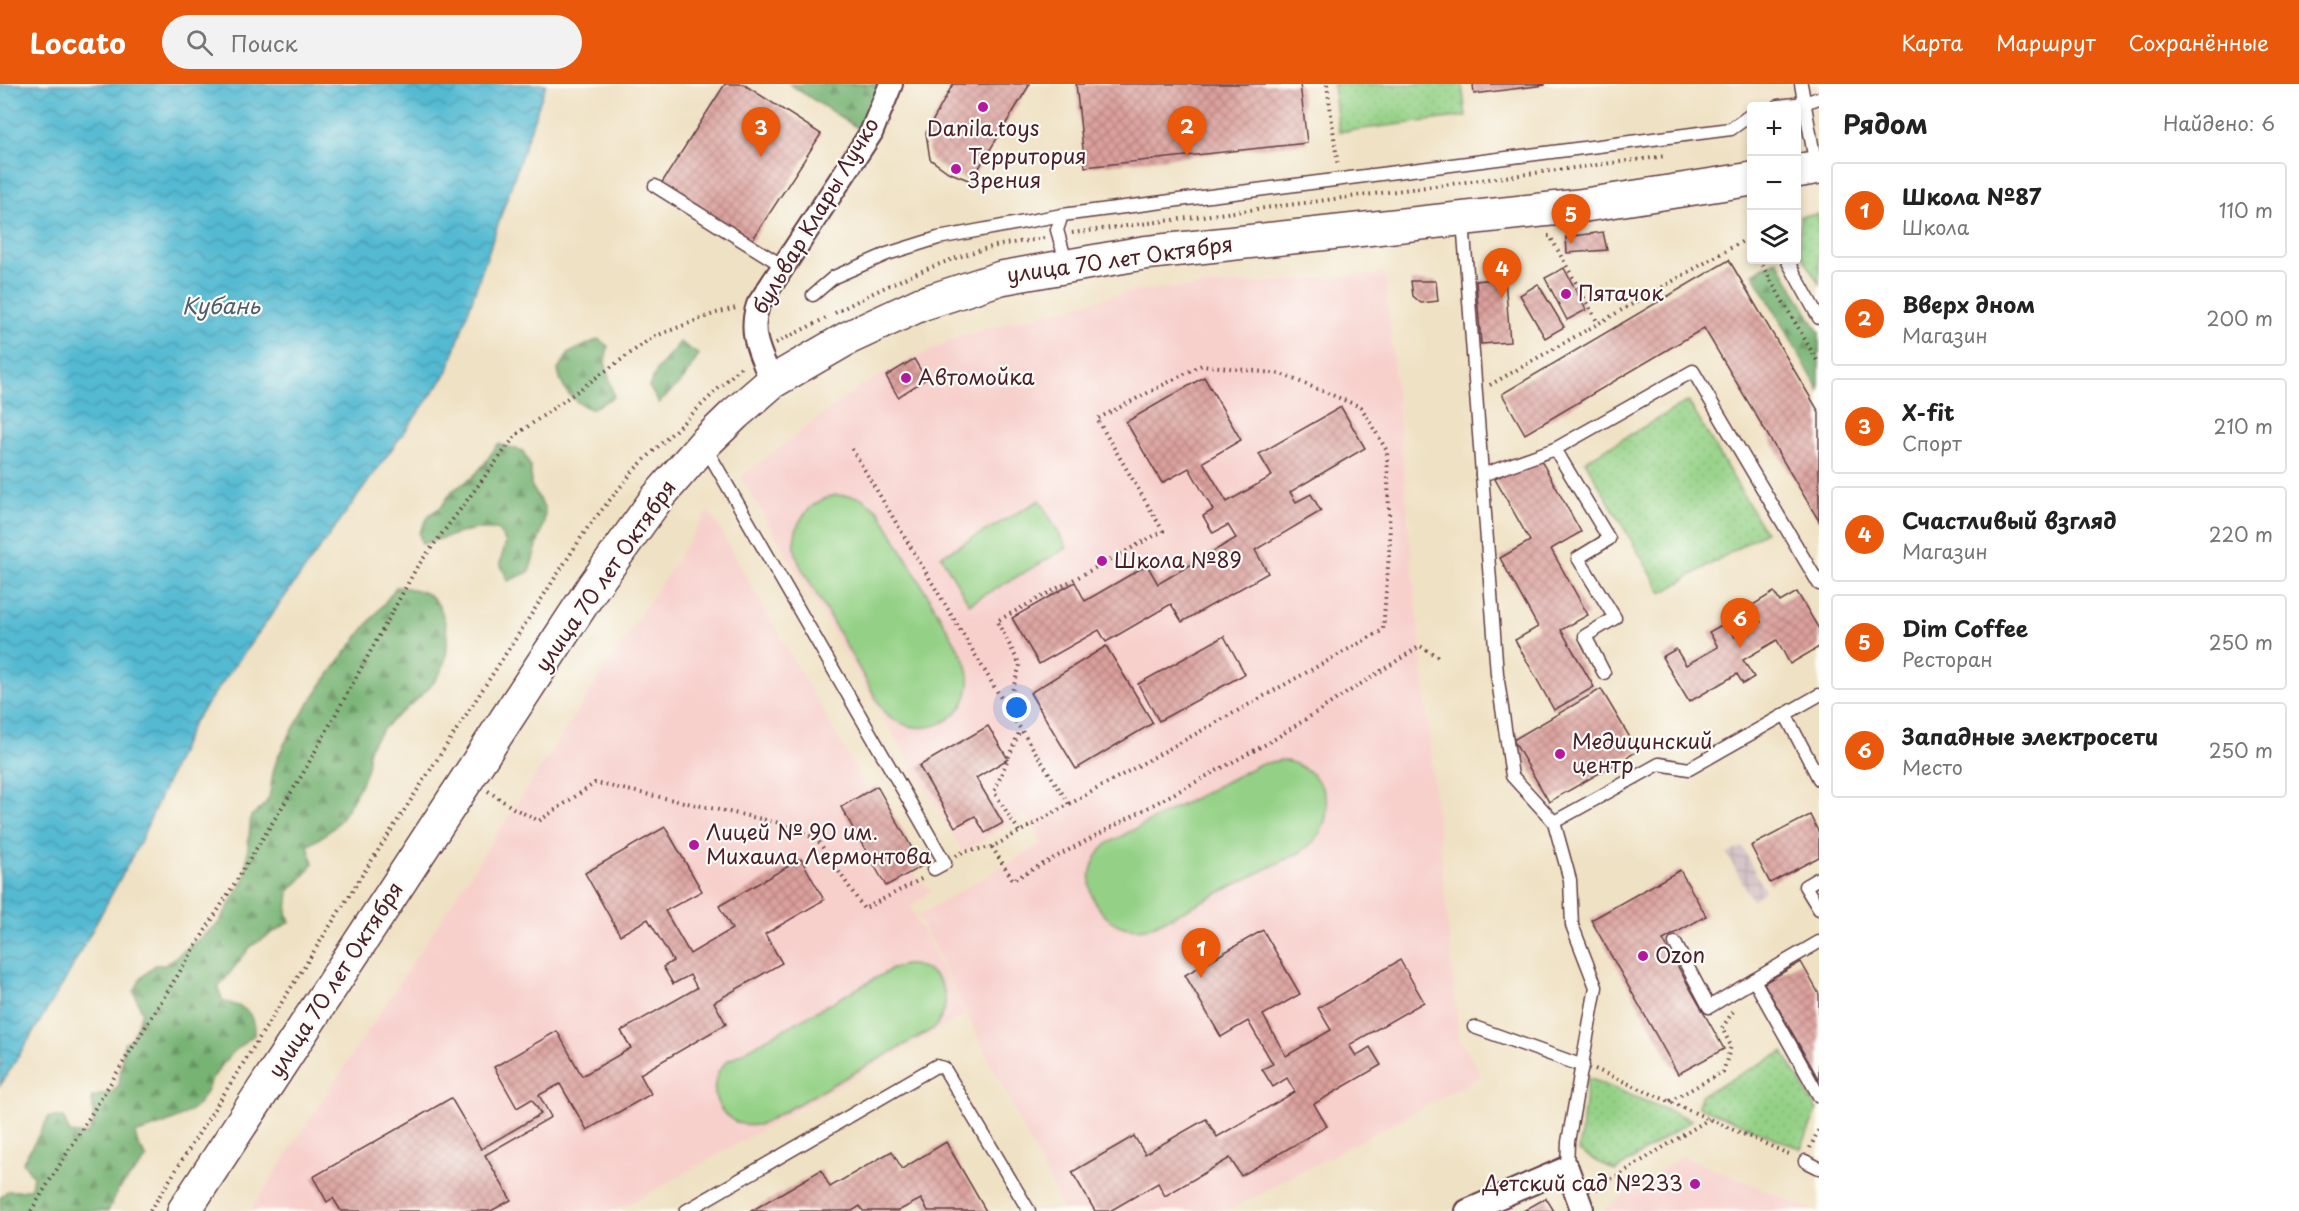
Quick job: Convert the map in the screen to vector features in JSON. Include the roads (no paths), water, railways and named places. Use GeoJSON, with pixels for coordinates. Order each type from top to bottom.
{"type":"FeatureCollection","features":[{"type":"Feature","properties":{"kind":"main road","name":"улица 70 лет Октября"},"geometry":{"type":"LineString","coordinates":[[184,1211],[599,578],[657,498],[704,444],[772,382],[848,338],[921,304],[1001,278],[1063,250],[1143,253],[1579,206],[1747,182]]}},
{"type":"Feature","properties":{"kind":"street","name":"бульвар Клары Лучко"},"geometry":{"type":"LineString","coordinates":[[772,382],[753,334],[753,320],[758,305],[871,133],[891,84]]}},
{"type":"Feature","properties":{"kind":"street"},"geometry":{"type":"LineString","coordinates":[[1467,1211],[1567,1168],[1583,1208]]}},
{"type":"Feature","properties":{"kind":"lane"},"geometry":{"type":"LineString","coordinates":[[1801,84],[1813,168]]}},
{"type":"Feature","properties":{"kind":"lane"},"geometry":{"type":"LineString","coordinates":[[1801,103],[1819,98]]}},
{"type":"Feature","properties":{"kind":"lane"},"geometry":{"type":"LineString","coordinates":[[813,295],[834,277],[886,254],[938,238],[1062,215],[1731,129],[1747,118]]}},
{"type":"Feature","properties":{"kind":"lane"},"geometry":{"type":"LineString","coordinates":[[655,186],[783,266]]}},
{"type":"Feature","properties":{"kind":"lane"},"geometry":{"type":"LineString","coordinates":[[1062,215],[1057,230],[1063,250]]}},
{"type":"Feature","properties":{"kind":"lane"},"geometry":{"type":"LineString","coordinates":[[1463,219],[1497,674],[1512,776],[1554,822],[1570,880],[1572,925],[1596,987],[1568,1142],[1567,1168]]}},
{"type":"Feature","properties":{"kind":"lane"},"geometry":{"type":"LineString","coordinates":[[1789,264],[1819,318]]}},
{"type":"Feature","properties":{"kind":"lane"},"geometry":{"type":"LineString","coordinates":[[1482,475],[1555,449],[1693,371],[1819,584]]}},
{"type":"Feature","properties":{"kind":"lane"},"geometry":{"type":"LineString","coordinates":[[704,444],[939,866]]}},
{"type":"Feature","properties":{"kind":"lane"},"geometry":{"type":"LineString","coordinates":[[1555,449],[1609,539],[1578,558],[1615,618],[1585,636],[1604,673]]}},
{"type":"Feature","properties":{"kind":"lane"},"geometry":{"type":"LineString","coordinates":[[1554,822],[1659,764],[1689,769],[1819,695]]}},
{"type":"Feature","properties":{"kind":"lane"},"geometry":{"type":"LineString","coordinates":[[1785,714],[1819,779]]}},
{"type":"Feature","properties":{"kind":"lane"},"geometry":{"type":"LineString","coordinates":[[1819,878],[1805,886],[1819,909]]}},
{"type":"Feature","properties":{"kind":"lane"},"geometry":{"type":"LineString","coordinates":[[1675,943],[1709,1007],[1819,942]]}},
{"type":"Feature","properties":{"kind":"lane"},"geometry":{"type":"LineString","coordinates":[[1754,980],[1819,1096]]}},
{"type":"Feature","properties":{"kind":"lane"},"geometry":{"type":"LineString","coordinates":[[1474,1027],[1583,1066]]}},
{"type":"Feature","properties":{"kind":"lane"},"geometry":{"type":"LineString","coordinates":[[686,1211],[936,1066],[944,1068],[1029,1211]]}},
{"type":"Feature","properties":{"kind":"lane"},"geometry":{"type":"LineString","coordinates":[[1805,1161],[1819,1168]]}},
{"type":"Feature","properties":{"kind":"water","name":"Кубань"},"geometry":{"type":"Polygon","coordinates":[[[0,84],[546,84],[447,373],[193,723],[140,842],[64,982],[0,1086],[0,84]]]}},
{"type":"Feature","properties":{"kind":"place","name":"Danila.toys"},"geometry":{"type":"Point","coordinates":[983,107]}},
{"type":"Feature","properties":{"kind":"place","name":"Вверх дном"},"geometry":{"type":"Point","coordinates":[1187,156]}},
{"type":"Feature","properties":{"kind":"place","name":"X-fit"},"geometry":{"type":"Point","coordinates":[761,157]}},
{"type":"Feature","properties":{"kind":"place","name":"Территория Зрения"},"geometry":{"type":"Point","coordinates":[956,169]}},
{"type":"Feature","properties":{"kind":"place","name":"Dim Coffee"},"geometry":{"type":"Point","coordinates":[1571,244]}},
{"type":"Feature","properties":{"kind":"place","name":"Пятачок"},"geometry":{"type":"Point","coordinates":[1566,294]}},
{"type":"Feature","properties":{"kind":"place","name":"Счастливый взгляд"},"geometry":{"type":"Point","coordinates":[1502,298]}},
{"type":"Feature","properties":{"kind":"place","name":"Автомойка"},"geometry":{"type":"Point","coordinates":[906,378]}},
{"type":"Feature","properties":{"kind":"place","name":"Школа №89"},"geometry":{"type":"Point","coordinates":[1102,561]}},
{"type":"Feature","properties":{"kind":"place","name":"Западные электросети"},"geometry":{"type":"Point","coordinates":[1740,648]}},
{"type":"Feature","properties":{"kind":"place","name":"Медицинский центр"},"geometry":{"type":"Point","coordinates":[1560,754]}},
{"type":"Feature","properties":{"kind":"place","name":"Лицей № 90 им. Михаила Лермонтова"},"geometry":{"type":"Point","coordinates":[694,845]}},
{"type":"Feature","properties":{"kind":"place","name":"Ozon"},"geometry":{"type":"Point","coordinates":[1643,956]}},
{"type":"Feature","properties":{"kind":"place","name":"Школа №87"},"geometry":{"type":"Point","coordinates":[1201,978]}},
{"type":"Feature","properties":{"kind":"place","name":"Детский сад №233"},"geometry":{"type":"Point","coordinates":[1695,1184]}}]}
